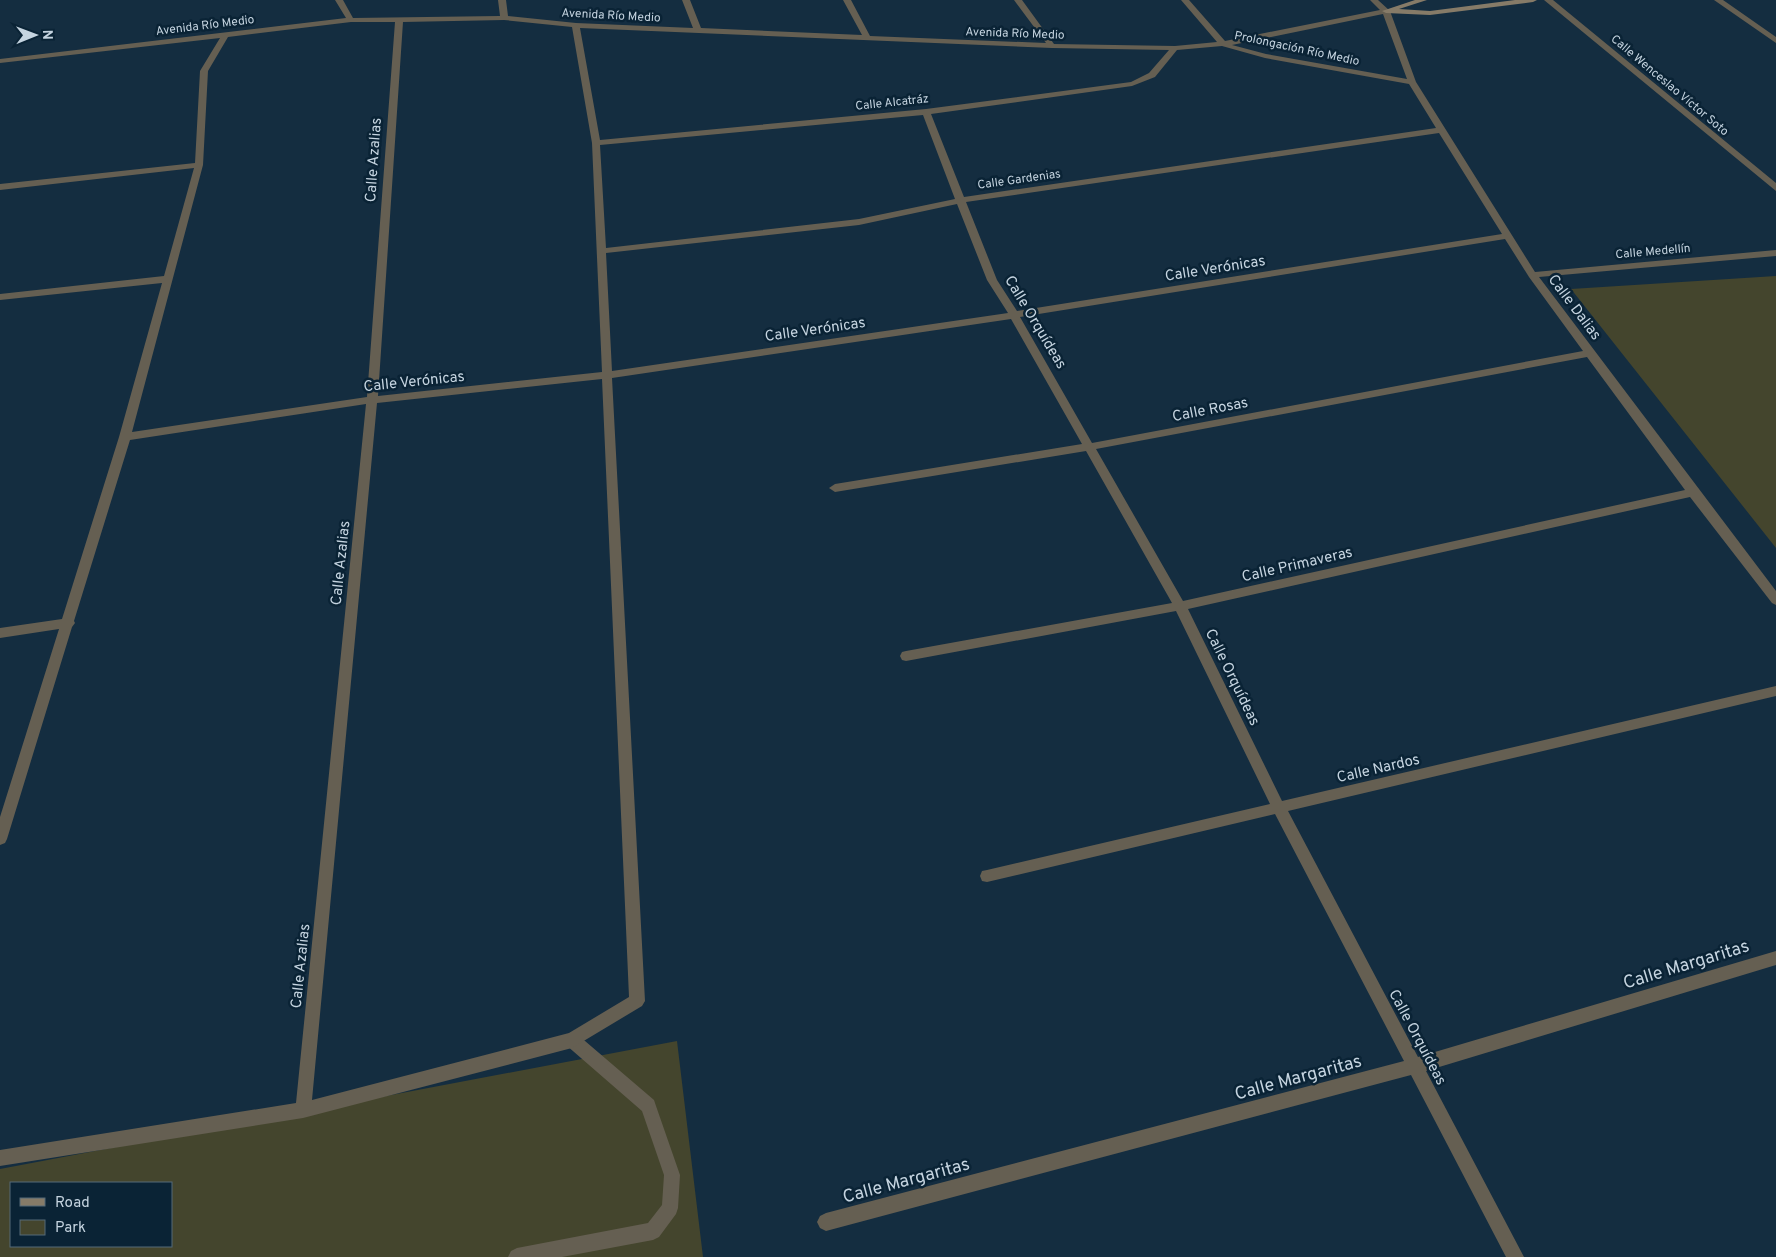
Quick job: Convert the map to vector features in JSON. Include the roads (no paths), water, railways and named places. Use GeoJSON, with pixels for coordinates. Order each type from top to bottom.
{"type":"FeatureCollection","features":[{"type":"Feature","properties":{"kind":"street"},"geometry":{"type":"LineString","coordinates":[[339,0],[351,20]]}},
{"type":"Feature","properties":{"kind":"street"},"geometry":{"type":"LineString","coordinates":[[502,0],[504,18]]}},
{"type":"Feature","properties":{"kind":"street"},"geometry":{"type":"LineString","coordinates":[[686,0],[698,31]]}},
{"type":"Feature","properties":{"kind":"street"},"geometry":{"type":"LineString","coordinates":[[848,0],[867,38]]}},
{"type":"Feature","properties":{"kind":"street"},"geometry":{"type":"LineString","coordinates":[[1018,0],[1052,46]]}},
{"type":"Feature","properties":{"kind":"street"},"geometry":{"type":"LineString","coordinates":[[1185,0],[1222,44]]}},
{"type":"Feature","properties":{"kind":"street"},"geometry":{"type":"LineString","coordinates":[[1374,0],[1386,11]]}},
{"type":"Feature","properties":{"kind":"street","name":"Prolongación Río Medio"},"geometry":{"type":"LineString","coordinates":[[1222,44],[1386,11],[1424,0]]}},
{"type":"Feature","properties":{"kind":"street","name":"Prolongación Río Medio"},"geometry":{"type":"LineString","coordinates":[[1386,11],[1430,13],[1533,0]]}},
{"type":"Feature","properties":{"kind":"street","name":"Calle Wenceslao Víctor Soto"},"geometry":{"type":"LineString","coordinates":[[1548,0],[1776,188]]}},
{"type":"Feature","properties":{"kind":"street"},"geometry":{"type":"LineString","coordinates":[[1718,0],[1776,41]]}},
{"type":"Feature","properties":{"kind":"street","name":"Calle Dalias"},"geometry":{"type":"LineString","coordinates":[[1386,11],[1412,82],[1532,275],[1693,492],[1776,600]]}},
{"type":"Feature","properties":{"kind":"street","name":"Avenida Río Medio"},"geometry":{"type":"LineString","coordinates":[[0,61],[351,20],[400,19],[504,18],[576,25],[1052,46],[1175,48],[1222,44]]}},
{"type":"Feature","properties":{"kind":"street","name":"Calle Azalias"},"geometry":{"type":"LineString","coordinates":[[302,1110],[372,400],[400,19]]}},
{"type":"Feature","properties":{"kind":"street"},"geometry":{"type":"LineString","coordinates":[[0,1158],[302,1110],[572,1040],[636,1001],[596,143],[576,25]]}},
{"type":"Feature","properties":{"kind":"street"},"geometry":{"type":"LineString","coordinates":[[0,839],[69,623],[125,437],[199,165],[204,71],[226,34]]}},
{"type":"Feature","properties":{"kind":"street","name":"Prolongación Río Medio"},"geometry":{"type":"LineString","coordinates":[[1222,44],[1265,56],[1412,82]]}},
{"type":"Feature","properties":{"kind":"street","name":"Calle Alcatráz"},"geometry":{"type":"LineString","coordinates":[[596,143],[926,112],[1132,84],[1144,81],[1155,74],[1175,48]]}},
{"type":"Feature","properties":{"kind":"street","name":"Calle Orquídeas"},"geometry":{"type":"LineString","coordinates":[[926,112],[992,280],[1014,314],[1180,606],[1279,808],[1515,1257]]}},
{"type":"Feature","properties":{"kind":"street","name":"Calle Gardenias"},"geometry":{"type":"LineString","coordinates":[[601,251],[859,222],[962,200],[1441,130]]}},
{"type":"Feature","properties":{"kind":"street"},"geometry":{"type":"LineString","coordinates":[[0,187],[199,165]]}},
{"type":"Feature","properties":{"kind":"street","name":"Calle Verónicas"},"geometry":{"type":"LineString","coordinates":[[125,437],[372,400],[607,375],[1014,314],[1507,236]]}},
{"type":"Feature","properties":{"kind":"street","name":"Calle Medellín"},"geometry":{"type":"LineString","coordinates":[[1532,275],[1776,253]]}},
{"type":"Feature","properties":{"kind":"street"},"geometry":{"type":"LineString","coordinates":[[0,297],[168,279]]}},
{"type":"Feature","properties":{"kind":"street","name":"Calle Rosas"},"geometry":{"type":"LineString","coordinates":[[835,488],[1089,447],[1590,353]]}},
{"type":"Feature","properties":{"kind":"street","name":"Calle Primaveras"},"geometry":{"type":"LineString","coordinates":[[906,656],[1180,606],[1693,492]]}},
{"type":"Feature","properties":{"kind":"street"},"geometry":{"type":"LineString","coordinates":[[0,633],[69,623]]}},
{"type":"Feature","properties":{"kind":"street","name":"Calle Nardos"},"geometry":{"type":"LineString","coordinates":[[987,876],[1776,691]]}},
{"type":"Feature","properties":{"kind":"street","name":"Calle Margaritas"},"geometry":{"type":"LineString","coordinates":[[826,1222],[1415,1066],[1776,958]]}},
{"type":"Feature","properties":{"kind":"street"},"geometry":{"type":"LineString","coordinates":[[517,1257],[653,1231],[670,1208],[672,1175],[648,1106],[572,1040]]}}]}
